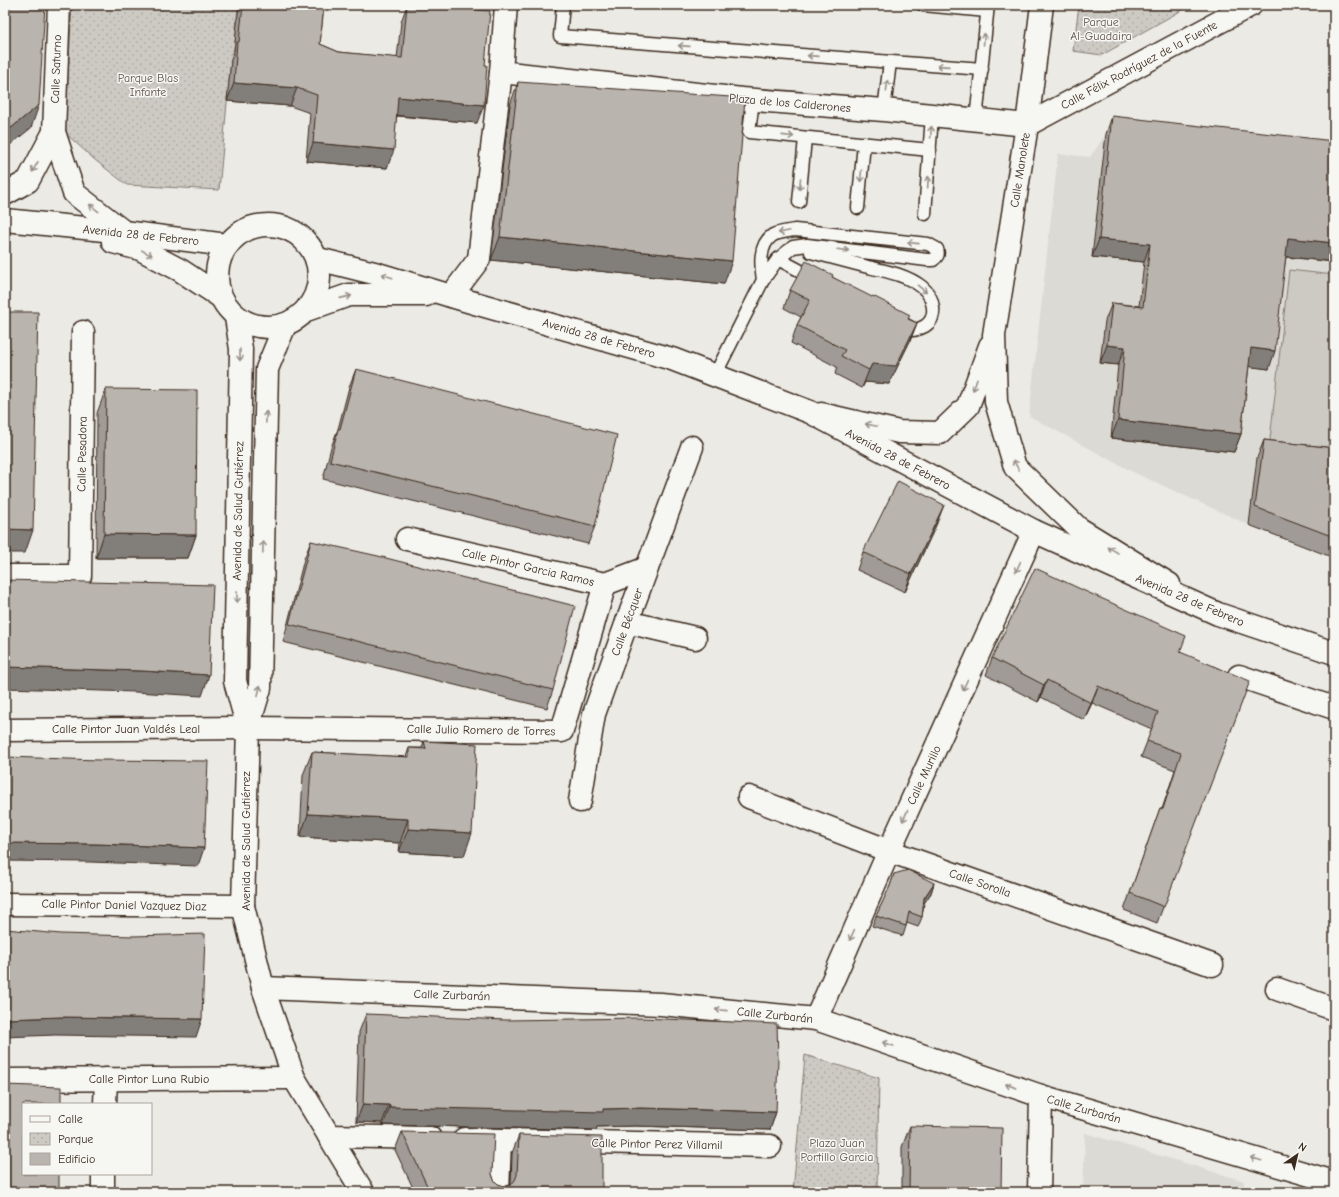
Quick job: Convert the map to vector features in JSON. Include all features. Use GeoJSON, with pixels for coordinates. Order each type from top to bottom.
{"type":"FeatureCollection","features":[{"type":"Feature","properties":{"kind":"street","name":"Calle Saturno"},"geometry":{"type":"LineString","coordinates":[[54,132],[59,5]]}},
{"type":"Feature","properties":{"kind":"street"},"geometry":{"type":"LineString","coordinates":[[451,296],[479,259],[501,72],[506,5]]}},
{"type":"Feature","properties":{"kind":"street","name":"Calle Manolete"},"geometry":{"type":"LineString","coordinates":[[994,335],[1027,125],[1042,5]]}},
{"type":"Feature","properties":{"kind":"street","name":"Calle Félix Rodríguez de la Fuente"},"geometry":{"type":"LineString","coordinates":[[1027,125],[1251,5]]}},
{"type":"Feature","properties":{"kind":"street","name":"Plaza de los Calderones"},"geometry":{"type":"LineString","coordinates":[[501,72],[753,100],[884,110],[1027,125]]}},
{"type":"Feature","properties":{"kind":"street"},"geometry":{"type":"LineString","coordinates":[[5,194],[28,181],[54,132]]}},
{"type":"Feature","properties":{"kind":"street"},"geometry":{"type":"LineString","coordinates":[[54,132],[74,193],[124,232]]}},
{"type":"Feature","properties":{"kind":"street","name":"Avenida 28 de Febrero"},"geometry":{"type":"LineString","coordinates":[[5,220],[124,232],[227,245]]}},
{"type":"Feature","properties":{"kind":"street"},"geometry":{"type":"LineString","coordinates":[[276,225],[302,237],[318,259],[320,285],[309,309],[285,325],[259,327],[236,317],[221,297],[217,270],[227,245],[249,228],[276,225]]}},
{"type":"Feature","properties":{"kind":"street","name":"Avenida 28 de Febrero"},"geometry":{"type":"LineString","coordinates":[[56,226],[140,249],[180,270],[221,297]]}},
{"type":"Feature","properties":{"kind":"street","name":"Avenida 28 de Febrero"},"geometry":{"type":"LineString","coordinates":[[318,259],[378,274],[672,359],[715,375],[810,412],[1034,531],[1218,614],[1334,653]]}},
{"type":"Feature","properties":{"kind":"street","name":"Avenida 28 de Febrero"},"geometry":{"type":"LineString","coordinates":[[309,309],[349,295],[451,296]]}},
{"type":"Feature","properties":{"kind":"street","name":"Avenida de Salud Gutiérrez"},"geometry":{"type":"LineString","coordinates":[[236,317],[241,349],[235,681],[248,728]]}},
{"type":"Feature","properties":{"kind":"street","name":"Avenida de Salud Gutiérrez"},"geometry":{"type":"LineString","coordinates":[[285,325],[267,369],[260,688],[248,728],[243,906],[263,988],[294,1078],[363,1192]]}},
{"type":"Feature","properties":{"kind":"street","name":"Calle Pesadora"},"geometry":{"type":"LineString","coordinates":[[5,576],[80,576],[83,332]]}},
{"type":"Feature","properties":{"kind":"street"},"geometry":{"type":"LineString","coordinates":[[810,412],[899,432],[940,433],[968,406],[994,335]]}},
{"type":"Feature","properties":{"kind":"street"},"geometry":{"type":"LineString","coordinates":[[994,335],[996,402],[1015,467],[1078,528],[1218,614]]}},
{"type":"Feature","properties":{"kind":"street","name":"Calle Bécquer"},"geometry":{"type":"LineString","coordinates":[[580,801],[594,714],[692,447]]}},
{"type":"Feature","properties":{"kind":"street","name":"Calle Murillo"},"geometry":{"type":"LineString","coordinates":[[816,1019],[889,851],[1034,531]]}},
{"type":"Feature","properties":{"kind":"street","name":"Calle Pintor Garcia Ramos"},"geometry":{"type":"LineString","coordinates":[[408,539],[605,584],[647,568]]}},
{"type":"Feature","properties":{"kind":"street","name":"Calle Julio Romero de Torres"},"geometry":{"type":"LineString","coordinates":[[248,728],[562,731],[605,584]]}},
{"type":"Feature","properties":{"kind":"street"},"geometry":{"type":"LineString","coordinates":[[627,622],[695,638]]}},
{"type":"Feature","properties":{"kind":"street"},"geometry":{"type":"LineString","coordinates":[[1239,676],[1334,708]]}},
{"type":"Feature","properties":{"kind":"street","name":"Calle Pintor Juan Valdés Leal"},"geometry":{"type":"LineString","coordinates":[[5,730],[248,728]]}},
{"type":"Feature","properties":{"kind":"street","name":"Calle Sorolla"},"geometry":{"type":"LineString","coordinates":[[749,797],[889,851],[1212,965]]}},
{"type":"Feature","properties":{"kind":"street","name":"Calle Pintor Daniel Vazquez Diaz"},"geometry":{"type":"LineString","coordinates":[[5,904],[243,906]]}},
{"type":"Feature","properties":{"kind":"street","name":"Calle Zurbarán"},"geometry":{"type":"LineString","coordinates":[[263,988],[661,1004],[816,1019],[1041,1096],[1334,1182]]}},
{"type":"Feature","properties":{"kind":"street"},"geometry":{"type":"LineString","coordinates":[[1277,989],[1334,1009]]}},
{"type":"Feature","properties":{"kind":"street","name":"Calle Pintor Luna Rubio"},"geometry":{"type":"LineString","coordinates":[[5,1080],[294,1078]]}},
{"type":"Feature","properties":{"kind":"street"},"geometry":{"type":"LineString","coordinates":[[105,1103],[106,1080]]}},
{"type":"Feature","properties":{"kind":"street"},"geometry":{"type":"LineString","coordinates":[[1039,1192],[1041,1096]]}},
{"type":"Feature","properties":{"kind":"street","name":"Calle Pintor Perez Villamil"},"geometry":{"type":"LineString","coordinates":[[329,1136],[770,1146]]}},
{"type":"Feature","properties":{"kind":"street"},"geometry":{"type":"LineString","coordinates":[[498,1192],[500,1140]]}},
{"type":"Feature","properties":{"kind":"street"},"geometry":{"type":"LineString","coordinates":[[103,1192],[104,1175]]}},
{"type":"Feature","properties":{"kind":"lane"},"geometry":{"type":"LineString","coordinates":[[563,5],[560,36],[982,69]]}},
{"type":"Feature","properties":{"kind":"lane"},"geometry":{"type":"LineString","coordinates":[[923,5],[987,8],[976,120]]}},
{"type":"Feature","properties":{"kind":"lane"},"geometry":{"type":"LineString","coordinates":[[884,110],[890,62]]}},
{"type":"Feature","properties":{"kind":"lane"},"geometry":{"type":"LineString","coordinates":[[753,100],[749,132],[930,150]]}},
{"type":"Feature","properties":{"kind":"lane"},"geometry":{"type":"LineString","coordinates":[[925,214],[932,115]]}},
{"type":"Feature","properties":{"kind":"lane"},"geometry":{"type":"LineString","coordinates":[[799,202],[805,138]]}},
{"type":"Feature","properties":{"kind":"lane"},"geometry":{"type":"LineString","coordinates":[[858,208],[864,143]]}},
{"type":"Feature","properties":{"kind":"lane"},"geometry":{"type":"LineString","coordinates":[[715,375],[763,280],[778,259],[793,247],[807,245],[927,260],[933,260],[937,257],[938,253],[937,249],[928,244],[795,230],[788,231],[772,236],[765,244],[761,258],[763,280]]}},
{"type":"Feature","properties":{"kind":"lane"},"geometry":{"type":"LineString","coordinates":[[793,247],[906,278],[929,294],[934,308],[928,324],[918,330],[913,330],[892,318]]}},
{"type":"Feature","properties":{"kind":"lane"},"geometry":{"type":"LineString","coordinates":[[778,259],[821,281]]}},
{"type":"Feature","properties":{"kind":"shaded area"},"geometry":{"type":"Polygon","coordinates":[[[1106,134],[1334,155],[1334,557],[1249,525],[1135,473],[1029,416],[1058,154],[1090,157],[1106,134]]]}},
{"type":"Feature","properties":{"kind":"shaded area"},"geometry":{"type":"Polygon","coordinates":[[[1085,1133],[1244,1181],[1244,1192],[1083,1192],[1085,1133]]]}},
{"type":"Feature","properties":{"kind":"green space","name":"Parque Blas Infante"},"geometry":{"type":"Polygon","coordinates":[[[72,5],[238,5],[235,43],[231,60],[219,190],[127,185],[95,160],[65,133],[72,5]]]}},
{"type":"Feature","properties":{"kind":"green space","name":"Parque Al-Guadaira"},"geometry":{"type":"Polygon","coordinates":[[[1079,5],[1191,5],[1102,55],[1073,51],[1079,5]]]}},
{"type":"Feature","properties":{"kind":"green space"},"geometry":{"type":"Polygon","coordinates":[[[1289,270],[1334,275],[1334,455],[1269,448],[1289,270]]]}},
{"type":"Feature","properties":{"kind":"green space","name":"Plaza Juan Portillo Garcia"},"geometry":{"type":"Polygon","coordinates":[[[805,1055],[879,1078],[877,1192],[793,1192],[805,1055]]]}},
{"type":"Feature","properties":{"kind":"building"},"geometry":{"type":"Polygon","coordinates":[[[5,5],[45,5],[39,105],[5,133],[5,5]]]}},
{"type":"Feature","properties":{"kind":"building"},"geometry":{"type":"Polygon","coordinates":[[[243,5],[324,5],[320,44],[339,52],[402,58],[407,5],[490,11],[485,65],[487,65],[484,105],[398,97],[394,150],[313,143],[317,95],[297,88],[234,83],[237,42],[239,42],[243,5]]]}},
{"type":"Feature","properties":{"kind":"building"},"geometry":{"type":"Polygon","coordinates":[[[518,82],[745,98],[732,261],[500,237],[518,82]]]}},
{"type":"Feature","properties":{"kind":"building"},"geometry":{"type":"Polygon","coordinates":[[[1112,116],[1334,141],[1334,243],[1288,238],[1275,351],[1251,348],[1241,434],[1118,420],[1125,347],[1107,345],[1112,303],[1143,307],[1150,244],[1099,239],[1112,116]]]}},
{"type":"Feature","properties":{"kind":"building"},"geometry":{"type":"Polygon","coordinates":[[[806,261],[833,275],[832,277],[910,315],[908,319],[917,323],[896,366],[872,364],[869,370],[841,356],[845,350],[797,325],[810,300],[790,290],[806,261]]]}},
{"type":"Feature","properties":{"kind":"building"},"geometry":{"type":"Polygon","coordinates":[[[5,312],[38,312],[33,530],[5,529],[5,312]]]}},
{"type":"Feature","properties":{"kind":"building"},"geometry":{"type":"Polygon","coordinates":[[[356,369],[617,435],[595,526],[330,461],[356,369]]]}},
{"type":"Feature","properties":{"kind":"building"},"geometry":{"type":"Polygon","coordinates":[[[106,389],[197,390],[196,535],[104,534],[106,389]]]}},
{"type":"Feature","properties":{"kind":"building"},"geometry":{"type":"Polygon","coordinates":[[[1264,440],[1334,448],[1334,537],[1255,507],[1264,440]]]}},
{"type":"Feature","properties":{"kind":"building"},"geometry":{"type":"Polygon","coordinates":[[[898,481],[944,505],[911,574],[863,552],[898,481]]]}},
{"type":"Feature","properties":{"kind":"building"},"geometry":{"type":"Polygon","coordinates":[[[311,541],[378,556],[575,606],[553,690],[289,624],[311,541]]]}},
{"type":"Feature","properties":{"kind":"building"},"geometry":{"type":"Polygon","coordinates":[[[1035,568],[1186,636],[1180,652],[1250,681],[1164,907],[1130,893],[1160,808],[1163,809],[1181,753],[1147,741],[1158,712],[1098,686],[1091,703],[1047,680],[1044,685],[992,658],[1035,568]]]}},
{"type":"Feature","properties":{"kind":"building"},"geometry":{"type":"Polygon","coordinates":[[[5,580],[213,585],[209,675],[142,671],[5,667],[5,580]]]}},
{"type":"Feature","properties":{"kind":"building"},"geometry":{"type":"Polygon","coordinates":[[[424,741],[477,744],[472,833],[408,829],[408,819],[308,814],[312,752],[409,757],[409,748],[426,749],[424,741]]]}},
{"type":"Feature","properties":{"kind":"building"},"geometry":{"type":"Polygon","coordinates":[[[5,757],[208,761],[204,848],[97,844],[5,843],[5,757]]]}},
{"type":"Feature","properties":{"kind":"building"},"geometry":{"type":"Polygon","coordinates":[[[908,870],[934,883],[924,898],[922,917],[909,912],[906,926],[876,916],[894,874],[908,870]]]}},
{"type":"Feature","properties":{"kind":"building"},"geometry":{"type":"Polygon","coordinates":[[[5,929],[61,934],[133,936],[205,934],[202,1019],[61,1017],[5,1019],[5,929]]]}},
{"type":"Feature","properties":{"kind":"building"},"geometry":{"type":"Polygon","coordinates":[[[366,1014],[506,1020],[642,1018],[777,1024],[778,1059],[776,1112],[641,1108],[603,1109],[603,1112],[390,1107],[389,1105],[363,1104],[366,1014]]]}},
{"type":"Feature","properties":{"kind":"building"},"geometry":{"type":"Polygon","coordinates":[[[5,1085],[61,1087],[61,1103],[22,1103],[22,1175],[59,1175],[59,1192],[5,1192],[5,1085]]]}},
{"type":"Feature","properties":{"kind":"building"},"geometry":{"type":"Polygon","coordinates":[[[910,1126],[1002,1128],[1001,1192],[909,1192],[910,1126]]]}},
{"type":"Feature","properties":{"kind":"building"},"geometry":{"type":"Polygon","coordinates":[[[402,1132],[494,1134],[492,1174],[494,1180],[498,1184],[504,1186],[511,1185],[517,1175],[519,1135],[602,1137],[602,1192],[430,1192],[402,1132]]]}}]}
